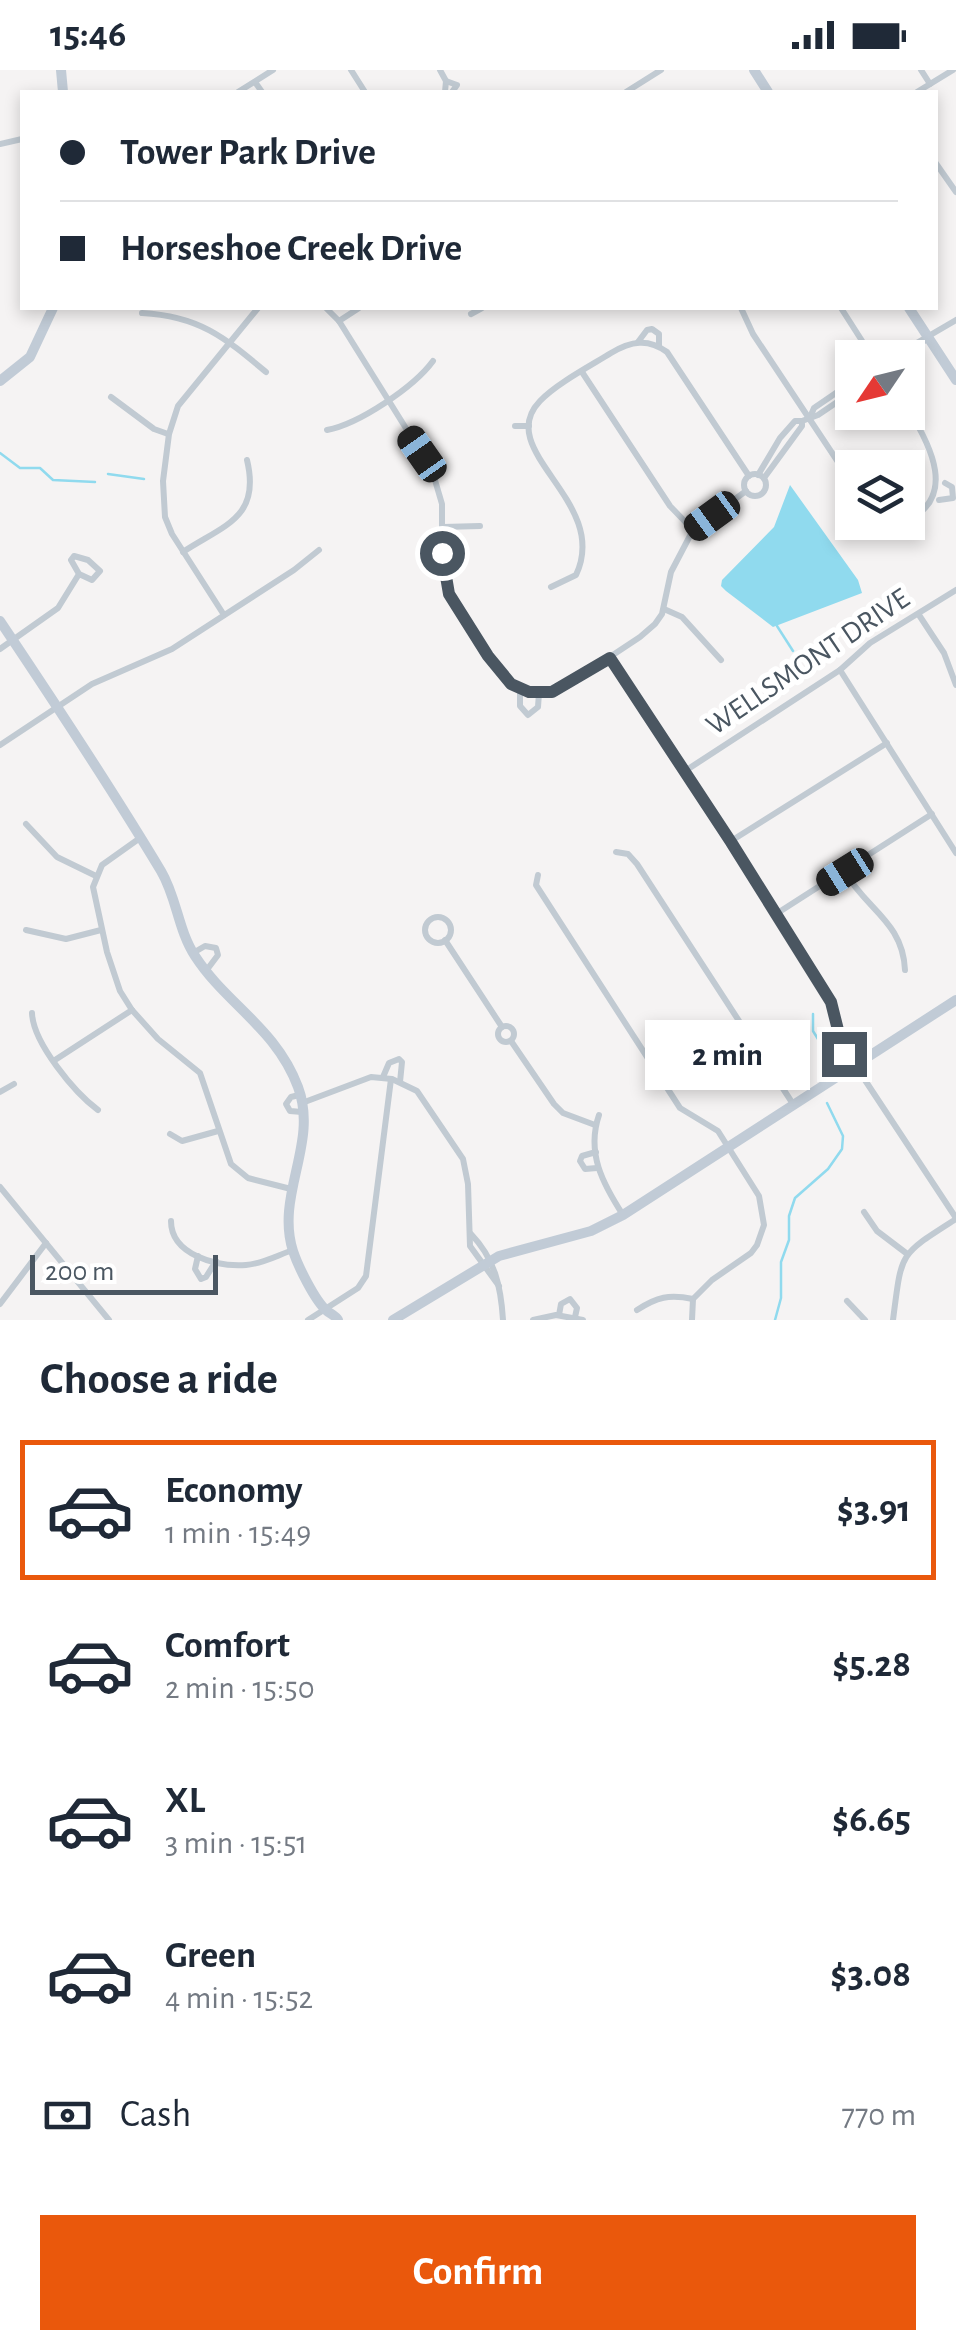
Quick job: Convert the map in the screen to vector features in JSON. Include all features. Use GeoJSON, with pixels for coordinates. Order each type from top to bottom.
{"type":"FeatureCollection","features":[{"type":"Feature","properties":{"kind":"street"},"geometry":{"type":"LineString","coordinates":[[241,90],[273,70]]}},
{"type":"Feature","properties":{"kind":"street"},"geometry":{"type":"LineString","coordinates":[[631,90],[660,70]]}},
{"type":"Feature","properties":{"kind":"street"},"geometry":{"type":"LineString","coordinates":[[921,70],[930,84]]}},
{"type":"Feature","properties":{"kind":"street"},"geometry":{"type":"LineString","coordinates":[[920,90],[952,70]]}},
{"type":"Feature","properties":{"kind":"street"},"geometry":{"type":"LineString","coordinates":[[255,82],[261,90]]}},
{"type":"Feature","properties":{"kind":"street"},"geometry":{"type":"LineString","coordinates":[[938,166],[956,192]]}},
{"type":"Feature","properties":{"kind":"street"},"geometry":{"type":"LineString","coordinates":[[0,381],[30,356],[52,310]]}},
{"type":"Feature","properties":{"kind":"street"},"geometry":{"type":"LineString","coordinates":[[224,616],[182,552],[166,517],[163,500],[169,434],[182,400],[256,310]]}},
{"type":"Feature","properties":{"kind":"street"},"geometry":{"type":"LineString","coordinates":[[328,310],[339,322],[440,488],[442,553],[449,594],[500,673],[520,689],[539,694],[560,689],[655,624],[664,609],[671,572],[693,530],[746,491]]}},
{"type":"Feature","properties":{"kind":"street"},"geometry":{"type":"LineString","coordinates":[[339,322],[356,310]]}},
{"type":"Feature","properties":{"kind":"street"},"geometry":{"type":"LineString","coordinates":[[472,314],[479,310]]}},
{"type":"Feature","properties":{"kind":"street"},"geometry":{"type":"LineString","coordinates":[[742,310],[835,456]]}},
{"type":"Feature","properties":{"kind":"street"},"geometry":{"type":"LineString","coordinates":[[841,310],[861,340]]}},
{"type":"Feature","properties":{"kind":"street"},"geometry":{"type":"LineString","coordinates":[[910,310],[956,380]]}},
{"type":"Feature","properties":{"kind":"street"},"geometry":{"type":"LineString","coordinates":[[142,313],[187,318],[229,342],[266,372]]}},
{"type":"Feature","properties":{"kind":"street"},"geometry":{"type":"LineString","coordinates":[[918,340],[956,320]]}},
{"type":"Feature","properties":{"kind":"street"},"geometry":{"type":"LineString","coordinates":[[638,342],[652,328],[659,334],[660,347]]}},
{"type":"Feature","properties":{"kind":"street"},"geometry":{"type":"LineString","coordinates":[[924,340],[928,336]]}},
{"type":"Feature","properties":{"kind":"street"},"geometry":{"type":"LineString","coordinates":[[550,587],[576,575],[583,554],[583,534],[576,515],[534,448],[529,426],[539,401],[613,352],[638,342],[660,347],[674,362],[757,476],[766,485],[762,494],[751,496],[744,484],[757,476],[802,426],[802,421],[835,404]]}},
{"type":"Feature","properties":{"kind":"street"},"geometry":{"type":"LineString","coordinates":[[328,430],[342,428],[420,378],[433,361]]}},
{"type":"Feature","properties":{"kind":"street"},"geometry":{"type":"LineString","coordinates":[[582,372],[670,506],[693,530]]}},
{"type":"Feature","properties":{"kind":"street"},"geometry":{"type":"LineString","coordinates":[[810,416],[814,408],[835,394]]}},
{"type":"Feature","properties":{"kind":"street"},"geometry":{"type":"LineString","coordinates":[[111,397],[154,429],[169,434]]}},
{"type":"Feature","properties":{"kind":"street"},"geometry":{"type":"LineString","coordinates":[[515,426],[529,426]]}},
{"type":"Feature","properties":{"kind":"street"},"geometry":{"type":"LineString","coordinates":[[921,430],[939,460],[945,482],[938,500],[925,512]]}},
{"type":"Feature","properties":{"kind":"street"},"geometry":{"type":"LineString","coordinates":[[182,552],[242,510],[253,488],[246,460]]}},
{"type":"Feature","properties":{"kind":"street"},"geometry":{"type":"LineString","coordinates":[[938,500],[953,498],[952,487],[945,482]]}},
{"type":"Feature","properties":{"kind":"street"},"geometry":{"type":"LineString","coordinates":[[443,527],[480,526]]}},
{"type":"Feature","properties":{"kind":"street"},"geometry":{"type":"LineString","coordinates":[[0,745],[92,684],[172,649],[319,550]]}},
{"type":"Feature","properties":{"kind":"street"},"geometry":{"type":"LineString","coordinates":[[74,556],[88,560],[100,571],[92,580],[79,574],[72,566],[74,556]]}},
{"type":"Feature","properties":{"kind":"street"},"geometry":{"type":"LineString","coordinates":[[0,648],[58,608],[79,574]]}},
{"type":"Feature","properties":{"kind":"street","name":"WELLSMONT DRIVE"},"geometry":{"type":"LineString","coordinates":[[685,771],[840,670],[870,643],[956,590]]}},
{"type":"Feature","properties":{"kind":"street"},"geometry":{"type":"LineString","coordinates":[[664,609],[682,618],[721,660]]}},
{"type":"Feature","properties":{"kind":"street"},"geometry":{"type":"LineString","coordinates":[[919,615],[944,653],[956,684]]}},
{"type":"Feature","properties":{"kind":"street"},"geometry":{"type":"LineString","coordinates":[[0,621],[169,886],[193,953],[206,972],[261,1026],[282,1056],[302,1103],[304,1142],[291,1189],[288,1221],[293,1250],[327,1313],[338,1320]]}},
{"type":"Feature","properties":{"kind":"street"},"geometry":{"type":"LineString","coordinates":[[610,658],[831,1002],[839,1039],[956,1219],[906,1253],[892,1320]]}},
{"type":"Feature","properties":{"kind":"street"},"geometry":{"type":"LineString","coordinates":[[840,670],[956,853]]}},
{"type":"Feature","properties":{"kind":"street"},"geometry":{"type":"LineString","coordinates":[[520,689],[520,706],[528,715],[538,707],[539,694]]}},
{"type":"Feature","properties":{"kind":"street"},"geometry":{"type":"LineString","coordinates":[[731,842],[887,743]]}},
{"type":"Feature","properties":{"kind":"street"},"geometry":{"type":"LineString","coordinates":[[776,914],[932,814]]}},
{"type":"Feature","properties":{"kind":"street"},"geometry":{"type":"LineString","coordinates":[[26,824],[57,857],[96,876]]}},
{"type":"Feature","properties":{"kind":"street"},"geometry":{"type":"LineString","coordinates":[[140,838],[108,860],[96,876],[94,901],[114,976],[132,1010],[158,1040],[200,1073],[226,1156],[238,1172],[291,1189]]}},
{"type":"Feature","properties":{"kind":"street"},"geometry":{"type":"LineString","coordinates":[[616,852],[628,854],[637,864],[793,1104]]}},
{"type":"Feature","properties":{"kind":"street"},"geometry":{"type":"LineString","coordinates":[[845,872],[859,894],[884,915],[904,950],[904,970]]}},
{"type":"Feature","properties":{"kind":"street"},"geometry":{"type":"LineString","coordinates":[[538,874],[536,885],[680,1108],[718,1131],[759,1196],[762,1235],[750,1253],[712,1280],[694,1299],[692,1320]]}},
{"type":"Feature","properties":{"kind":"street"},"geometry":{"type":"LineString","coordinates":[[436,917],[447,921],[450,928],[445,940],[434,942],[427,936],[429,920],[436,917]]}},
{"type":"Feature","properties":{"kind":"street"},"geometry":{"type":"LineString","coordinates":[[26,930],[66,939],[101,930]]}},
{"type":"Feature","properties":{"kind":"street"},"geometry":{"type":"LineString","coordinates":[[445,940],[502,1027],[499,1038],[505,1043],[511,1041],[554,1104],[564,1113],[595,1125]]}},
{"type":"Feature","properties":{"kind":"street"},"geometry":{"type":"LineString","coordinates":[[193,953],[205,946],[216,948],[218,956],[206,972]]}},
{"type":"Feature","properties":{"kind":"street"},"geometry":{"type":"LineString","coordinates":[[392,1320],[486,1263],[515,1250],[591,1231],[623,1215],[956,1000]]}},
{"type":"Feature","properties":{"kind":"street"},"geometry":{"type":"LineString","coordinates":[[54,1060],[132,1010]]}},
{"type":"Feature","properties":{"kind":"street"},"geometry":{"type":"LineString","coordinates":[[32,1013],[33,1024],[54,1060],[78,1095],[98,1110]]}},
{"type":"Feature","properties":{"kind":"street"},"geometry":{"type":"LineString","coordinates":[[302,1103],[360,1079],[391,1079],[417,1091],[463,1160],[470,1234],[497,1274],[503,1297],[503,1319],[493,1320]]}},
{"type":"Feature","properties":{"kind":"street"},"geometry":{"type":"LineString","coordinates":[[308,1320],[327,1313],[358,1288],[366,1276],[391,1079]]}},
{"type":"Feature","properties":{"kind":"street"},"geometry":{"type":"LineString","coordinates":[[0,1092],[14,1084]]}},
{"type":"Feature","properties":{"kind":"street"},"geometry":{"type":"LineString","coordinates":[[599,1115],[595,1125],[597,1168],[623,1215]]}},
{"type":"Feature","properties":{"kind":"street"},"geometry":{"type":"LineString","coordinates":[[170,1134],[182,1141],[218,1131]]}},
{"type":"Feature","properties":{"kind":"street"},"geometry":{"type":"LineString","coordinates":[[596,1152],[582,1156],[580,1161],[585,1170],[597,1168]]}},
{"type":"Feature","properties":{"kind":"street"},"geometry":{"type":"LineString","coordinates":[[0,1187],[109,1320]]}},
{"type":"Feature","properties":{"kind":"street"},"geometry":{"type":"LineString","coordinates":[[864,1212],[877,1231],[906,1253]]}},
{"type":"Feature","properties":{"kind":"street"},"geometry":{"type":"LineString","coordinates":[[171,1220],[171,1233],[178,1244],[216,1261],[253,1264],[293,1250]]}},
{"type":"Feature","properties":{"kind":"street"},"geometry":{"type":"LineString","coordinates":[[0,1304],[46,1242]]}},
{"type":"Feature","properties":{"kind":"street"},"geometry":{"type":"LineString","coordinates":[[198,1256],[195,1269],[201,1279],[206,1278],[216,1261]]}},
{"type":"Feature","properties":{"kind":"street"},"geometry":{"type":"LineString","coordinates":[[636,1310],[657,1298],[673,1295],[694,1299]]}},
{"type":"Feature","properties":{"kind":"street"},"geometry":{"type":"LineString","coordinates":[[532,1320],[558,1315],[579,1318],[570,1299],[561,1304],[558,1315]]}},
{"type":"Feature","properties":{"kind":"street"},"geometry":{"type":"LineString","coordinates":[[847,1301],[865,1320]]}},
{"type":"Feature","properties":{"kind":"water"},"geometry":{"type":"Polygon","coordinates":[[[790,485],[858,580],[862,593],[773,627],[721,586],[722,580],[774,527],[790,485]]]}},
{"type":"Feature","properties":{"kind":"waterway"},"geometry":{"type":"LineString","coordinates":[[0,453],[20,468],[40,468],[53,480],[95,482]]}},
{"type":"Feature","properties":{"kind":"waterway"},"geometry":{"type":"LineString","coordinates":[[108,474],[144,479]]}},
{"type":"Feature","properties":{"kind":"waterway"},"geometry":{"type":"LineString","coordinates":[[777,626],[793,651]]}},
{"type":"Feature","properties":{"kind":"waterway"},"geometry":{"type":"LineString","coordinates":[[813,1014],[813,1031],[826,1052]]}},
{"type":"Feature","properties":{"kind":"waterway"},"geometry":{"type":"LineString","coordinates":[[775,1320],[781,1298],[781,1262],[789,1240],[789,1216],[795,1198],[828,1169],[842,1149],[843,1136],[827,1103]]}},
{"type":"Feature","properties":{"kind":"route"},"geometry":{"type":"LineString","coordinates":[[442,553],[449,594],[488,656],[511,684],[539,694],[552,692],[610,658],[831,1002],[844,1054]]}}]}
